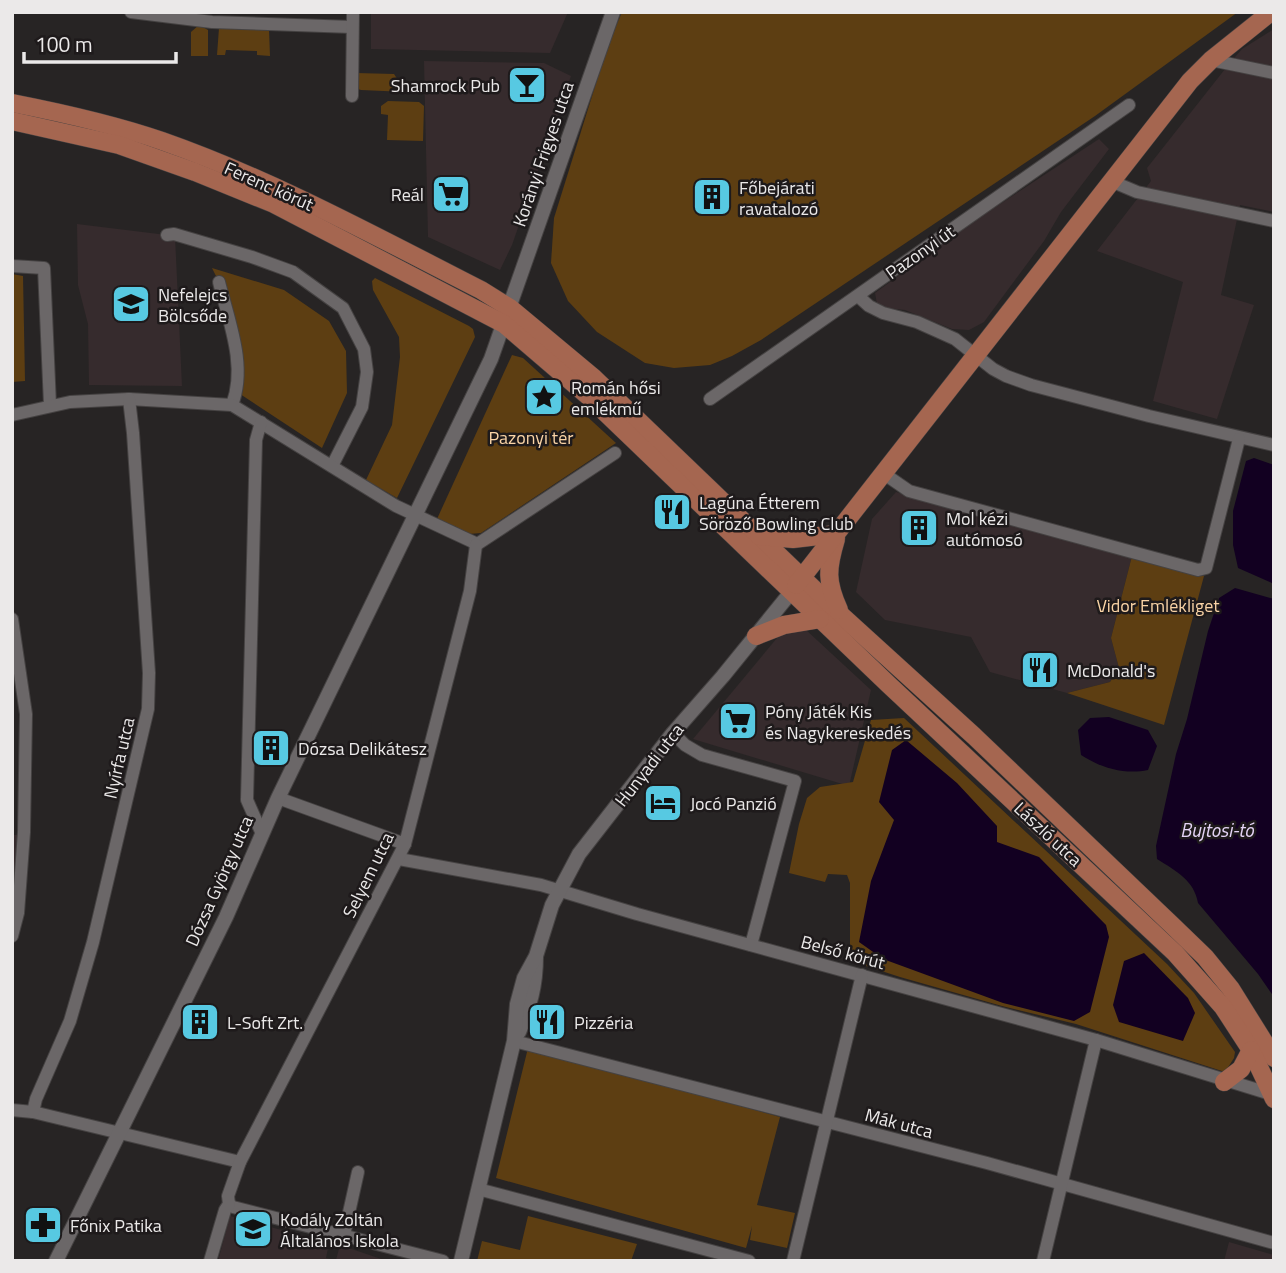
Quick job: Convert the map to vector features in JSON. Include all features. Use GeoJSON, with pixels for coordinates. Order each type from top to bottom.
{"type":"FeatureCollection","features":[{"type":"Feature","properties":{"kind":"main road"},"geometry":{"type":"LineString","coordinates":[[842,616],[828,579],[829,561],[837,533],[1190,81],[1211,60],[1271,12]]}},
{"type":"Feature","properties":{"kind":"main road","name":"Ferenc körút"},"geometry":{"type":"LineString","coordinates":[[12,103],[81,116],[162,141],[283,190],[481,290],[507,316]]}},
{"type":"Feature","properties":{"kind":"main road","name":"Ferenc körút"},"geometry":{"type":"LineString","coordinates":[[12,121],[78,134],[145,153],[274,204],[407,271],[507,316]]}},
{"type":"Feature","properties":{"kind":"main road"},"geometry":{"type":"LineString","coordinates":[[507,316],[594,378],[759,536],[797,584]]}},
{"type":"Feature","properties":{"kind":"main road"},"geometry":{"type":"LineString","coordinates":[[507,316],[588,396],[797,584]]}},
{"type":"Feature","properties":{"kind":"main road"},"geometry":{"type":"LineString","coordinates":[[759,536],[793,539],[837,533]]}},
{"type":"Feature","properties":{"kind":"main road","name":"Hunyadi utca"},"geometry":{"type":"LineString","coordinates":[[797,584],[837,533]]}},
{"type":"Feature","properties":{"kind":"main road","name":"László utca"},"geometry":{"type":"LineString","coordinates":[[797,584],[842,616],[974,736],[1136,905]]}},
{"type":"Feature","properties":{"kind":"main road","name":"László utca"},"geometry":{"type":"LineString","coordinates":[[797,584],[820,619],[1167,933],[1205,957],[1231,989],[1274,1058]]}},
{"type":"Feature","properties":{"kind":"main road"},"geometry":{"type":"LineString","coordinates":[[756,636],[784,625],[820,619]]}},
{"type":"Feature","properties":{"kind":"main road","name":"László utca"},"geometry":{"type":"LineString","coordinates":[[1167,933],[1251,1050],[1273,1096]]}},
{"type":"Feature","properties":{"kind":"main road"},"geometry":{"type":"LineString","coordinates":[[1224,1082],[1241,1069],[1251,1050]]}},
{"type":"Feature","properties":{"kind":"street"},"geometry":{"type":"LineString","coordinates":[[131,12],[212,22],[352,27]]}},
{"type":"Feature","properties":{"kind":"street"},"geometry":{"type":"LineString","coordinates":[[352,96],[353,12]]}},
{"type":"Feature","properties":{"kind":"street","name":"Korányi Frigyes utca"},"geometry":{"type":"LineString","coordinates":[[507,316],[613,12]]}},
{"type":"Feature","properties":{"kind":"street"},"geometry":{"type":"LineString","coordinates":[[1211,60],[1274,73]]}},
{"type":"Feature","properties":{"kind":"street","name":"Pazonyi út"},"geometry":{"type":"LineString","coordinates":[[710,399],[1129,105]]}},
{"type":"Feature","properties":{"kind":"street"},"geometry":{"type":"LineString","coordinates":[[1111,181],[1137,192],[1274,221]]}},
{"type":"Feature","properties":{"kind":"street"},"geometry":{"type":"LineString","coordinates":[[167,235],[174,234],[293,272],[344,308],[364,349],[367,372],[362,407],[332,466]]}},
{"type":"Feature","properties":{"kind":"street"},"geometry":{"type":"LineString","coordinates":[[12,266],[44,268],[50,405]]}},
{"type":"Feature","properties":{"kind":"street"},"geometry":{"type":"LineString","coordinates":[[219,282],[239,372],[232,405]]}},
{"type":"Feature","properties":{"kind":"street"},"geometry":{"type":"LineString","coordinates":[[858,296],[883,313],[917,322],[955,339],[993,369],[1031,385],[1239,439],[1274,445]]}},
{"type":"Feature","properties":{"kind":"street"},"geometry":{"type":"LineString","coordinates":[[416,516],[491,359],[507,316]]}},
{"type":"Feature","properties":{"kind":"street"},"geometry":{"type":"LineString","coordinates":[[12,415],[50,405],[129,399],[232,405],[416,516],[476,545],[615,453]]}},
{"type":"Feature","properties":{"kind":"street","name":"Nyírfa utca"},"geometry":{"type":"LineString","coordinates":[[33,1112],[36,1099],[70,1021],[93,942],[148,709],[149,673],[129,399]]}},
{"type":"Feature","properties":{"kind":"street"},"geometry":{"type":"LineString","coordinates":[[261,422],[256,440],[247,800],[262,834]]}},
{"type":"Feature","properties":{"kind":"street"},"geometry":{"type":"LineString","coordinates":[[883,473],[909,491],[1198,570],[1206,568],[1239,439]]}},
{"type":"Feature","properties":{"kind":"street","name":"Dózsa György utca"},"geometry":{"type":"LineString","coordinates":[[60,1257],[118,1133],[226,917],[278,798],[416,516]]}},
{"type":"Feature","properties":{"kind":"street","name":"Selyem utca"},"geometry":{"type":"LineString","coordinates":[[210,1261],[240,1162],[405,844],[470,592],[476,545]]}},
{"type":"Feature","properties":{"kind":"street","name":"Hunyadi utca"},"geometry":{"type":"LineString","coordinates":[[461,1261],[514,1041],[517,1004],[524,978],[536,956],[544,926],[559,891],[579,855],[673,733],[797,584]]}},
{"type":"Feature","properties":{"kind":"street"},"geometry":{"type":"LineString","coordinates":[[12,619],[26,714],[24,835],[18,913],[12,936]]}},
{"type":"Feature","properties":{"kind":"street"},"geometry":{"type":"LineString","coordinates":[[673,733],[685,745],[702,755],[795,781],[751,945]]}},
{"type":"Feature","properties":{"kind":"street"},"geometry":{"type":"LineString","coordinates":[[278,798],[405,844]]}},
{"type":"Feature","properties":{"kind":"street","name":"Belső körút"},"geometry":{"type":"LineString","coordinates":[[399,859],[541,885],[1096,1040],[1273,1096]]}},
{"type":"Feature","properties":{"kind":"street"},"geometry":{"type":"LineString","coordinates":[[793,1261],[862,975]]}},
{"type":"Feature","properties":{"kind":"street"},"geometry":{"type":"LineString","coordinates":[[1043,1261],[1096,1040]]}},
{"type":"Feature","properties":{"kind":"street","name":"Mák utca"},"geometry":{"type":"LineString","coordinates":[[514,1041],[1274,1242]]}},
{"type":"Feature","properties":{"kind":"street"},"geometry":{"type":"LineString","coordinates":[[12,1110],[33,1112],[240,1162]]}},
{"type":"Feature","properties":{"kind":"street"},"geometry":{"type":"LineString","coordinates":[[344,1235],[358,1172]]}},
{"type":"Feature","properties":{"kind":"street"},"geometry":{"type":"LineString","coordinates":[[478,1189],[749,1261]]}},
{"type":"Feature","properties":{"kind":"street"},"geometry":{"type":"LineString","coordinates":[[229,1204],[443,1261]]}},
{"type":"Feature","properties":{"kind":"shaded area"},"geometry":{"type":"Polygon","coordinates":[[[371,12],[568,12],[550,53],[371,49],[371,12]]]}},
{"type":"Feature","properties":{"kind":"shaded area"},"geometry":{"type":"Polygon","coordinates":[[[1274,29],[1274,212],[1240,205],[1221,295],[1254,305],[1217,419],[1153,401],[1183,282],[1097,251],[1151,181],[1147,168],[1229,64],[1242,49],[1274,29]]]}},
{"type":"Feature","properties":{"kind":"shaded area"},"geometry":{"type":"Polygon","coordinates":[[[424,61],[544,63],[571,76],[512,245],[500,270],[428,237],[424,61]]]}},
{"type":"Feature","properties":{"kind":"shaded area"},"geometry":{"type":"Polygon","coordinates":[[[1099,139],[1109,149],[984,322],[969,330],[952,329],[905,310],[877,304],[875,293],[968,225],[1099,139]]]}},
{"type":"Feature","properties":{"kind":"shaded area","name":"Nefelejcs Bölcsőde"},"geometry":{"type":"Polygon","coordinates":[[[77,224],[175,236],[182,386],[89,385],[88,324],[78,285],[77,224]]]}},
{"type":"Feature","properties":{"kind":"shaded area"},"geometry":{"type":"Polygon","coordinates":[[[896,492],[1132,556],[1111,638],[1119,668],[1110,682],[1067,693],[990,672],[971,637],[885,620],[856,592],[872,519],[896,492]]]}},
{"type":"Feature","properties":{"kind":"shaded area"},"geometry":{"type":"Polygon","coordinates":[[[805,629],[871,690],[849,786],[693,739],[782,632],[805,629]]]}},
{"type":"Feature","properties":{"kind":"shaded area"},"geometry":{"type":"Polygon","coordinates":[[[12,835],[24,835],[12,936],[12,835]]]}},
{"type":"Feature","properties":{"kind":"shaded area","name":"Kodály Zoltán Általános Iskola"},"geometry":{"type":"Polygon","coordinates":[[[230,1216],[329,1243],[326,1258],[336,1260],[340,1245],[387,1261],[218,1261],[230,1216]]]}},
{"type":"Feature","properties":{"kind":"shaded area"},"geometry":{"type":"Polygon","coordinates":[[[1229,1242],[1274,1255],[1274,1261],[1224,1261],[1229,1242]]]}},
{"type":"Feature","properties":{"kind":"green space"},"geometry":{"type":"Polygon","coordinates":[[[622,12],[1238,12],[1095,116],[761,340],[710,365],[674,368],[645,363],[597,332],[568,301],[551,263],[554,218],[608,45],[622,12]]]}},
{"type":"Feature","properties":{"kind":"green space"},"geometry":{"type":"Polygon","coordinates":[[[199,25],[208,30],[208,56],[191,56],[191,32],[199,25]]]}},
{"type":"Feature","properties":{"kind":"green space"},"geometry":{"type":"Polygon","coordinates":[[[219,28],[269,29],[270,56],[257,55],[257,51],[226,50],[225,55],[217,55],[219,28]]]}},
{"type":"Feature","properties":{"kind":"green space"},"geometry":{"type":"Polygon","coordinates":[[[356,73],[394,74],[406,92],[358,89],[356,73]]]}},
{"type":"Feature","properties":{"kind":"green space"},"geometry":{"type":"Polygon","coordinates":[[[388,101],[419,102],[424,106],[423,141],[387,140],[388,115],[381,114],[381,106],[388,101]]]}},
{"type":"Feature","properties":{"kind":"green space"},"geometry":{"type":"Polygon","coordinates":[[[212,268],[284,290],[329,321],[346,351],[347,393],[322,448],[237,392],[219,282],[212,268]]]}},
{"type":"Feature","properties":{"kind":"green space"},"geometry":{"type":"Polygon","coordinates":[[[12,274],[23,276],[25,381],[12,382],[12,274]]]}},
{"type":"Feature","properties":{"kind":"green space"},"geometry":{"type":"Polygon","coordinates":[[[375,278],[469,326],[475,337],[397,498],[366,480],[392,425],[400,357],[399,337],[373,290],[372,281],[375,278]]]}},
{"type":"Feature","properties":{"kind":"green space","name":"Pazonyi tér"},"geometry":{"type":"Polygon","coordinates":[[[512,355],[523,358],[616,443],[481,533],[469,534],[437,519],[512,355]]]}},
{"type":"Feature","properties":{"kind":"green space","name":"Vidor Emlékliget"},"geometry":{"type":"Polygon","coordinates":[[[1132,556],[1204,576],[1164,725],[1067,693],[1110,682],[1119,668],[1111,638],[1132,556]]]}},
{"type":"Feature","properties":{"kind":"green space"},"geometry":{"type":"Polygon","coordinates":[[[904,718],[1167,964],[1194,993],[1235,1052],[1225,1072],[1076,1024],[900,977],[850,958],[850,883],[847,875],[828,874],[825,882],[789,873],[799,824],[807,798],[820,787],[853,782],[871,720],[904,718]]]}},
{"type":"Feature","properties":{"kind":"green space"},"geometry":{"type":"Polygon","coordinates":[[[528,1048],[780,1117],[757,1205],[795,1213],[787,1248],[750,1240],[752,1226],[746,1248],[496,1178],[528,1048]]]}},
{"type":"Feature","properties":{"kind":"green space"},"geometry":{"type":"Polygon","coordinates":[[[528,1216],[637,1244],[631,1261],[477,1261],[482,1241],[520,1250],[528,1216]]]}},
{"type":"Feature","properties":{"kind":"water"},"geometry":{"type":"Polygon","coordinates":[[[1254,458],[1274,465],[1274,584],[1238,568],[1233,545],[1233,511],[1246,461],[1254,458]]]}},
{"type":"Feature","properties":{"kind":"water","name":"Bujtosi-tó"},"geometry":{"type":"Polygon","coordinates":[[[1235,588],[1274,599],[1274,997],[1198,903],[1188,882],[1157,859],[1156,846],[1176,754],[1208,631],[1219,598],[1235,588]]]}},
{"type":"Feature","properties":{"kind":"water"},"geometry":{"type":"Polygon","coordinates":[[[1109,717],[1148,730],[1157,746],[1148,770],[1131,772],[1113,769],[1081,755],[1078,730],[1090,718],[1109,717]]]}},
{"type":"Feature","properties":{"kind":"water"},"geometry":{"type":"Polygon","coordinates":[[[906,740],[957,783],[997,826],[997,842],[1039,857],[1106,925],[1109,937],[1090,1012],[1074,1021],[1003,1003],[883,959],[859,942],[871,881],[894,820],[879,802],[892,750],[906,740]]]}},
{"type":"Feature","properties":{"kind":"water"},"geometry":{"type":"Polygon","coordinates":[[[1144,953],[1188,998],[1195,1013],[1183,1041],[1119,1022],[1113,1005],[1124,961],[1144,953]]]}},
{"type":"Feature","properties":{"kind":"place","name":"Shamrock Pub"},"geometry":{"type":"Point","coordinates":[527,85]}},
{"type":"Feature","properties":{"kind":"place","name":"Reál"},"geometry":{"type":"Point","coordinates":[451,194]}},
{"type":"Feature","properties":{"kind":"place","name":"Főbejárati ravatalozó"},"geometry":{"type":"Point","coordinates":[712,197]}},
{"type":"Feature","properties":{"kind":"place","name":"Nefelejcs Bölcsőde"},"geometry":{"type":"Point","coordinates":[131,304]}},
{"type":"Feature","properties":{"kind":"place","name":"Román hősi emlékmű"},"geometry":{"type":"Point","coordinates":[544,397]}},
{"type":"Feature","properties":{"kind":"place","name":"Lagúna Étterem Söröző Bowling Club"},"geometry":{"type":"Point","coordinates":[672,512]}},
{"type":"Feature","properties":{"kind":"place","name":"Mol kézi autómosó"},"geometry":{"type":"Point","coordinates":[919,528]}},
{"type":"Feature","properties":{"kind":"place","name":"McDonald's"},"geometry":{"type":"Point","coordinates":[1040,670]}},
{"type":"Feature","properties":{"kind":"place","name":"Póny Játék Kis és Nagykereskedés"},"geometry":{"type":"Point","coordinates":[738,721]}},
{"type":"Feature","properties":{"kind":"place","name":"Dózsa Delikátesz"},"geometry":{"type":"Point","coordinates":[271,748]}},
{"type":"Feature","properties":{"kind":"place","name":"Jocó Panzió"},"geometry":{"type":"Point","coordinates":[663,803]}},
{"type":"Feature","properties":{"kind":"place","name":"L-Soft Zrt."},"geometry":{"type":"Point","coordinates":[200,1022]}},
{"type":"Feature","properties":{"kind":"place","name":"Pizzéria"},"geometry":{"type":"Point","coordinates":[547,1022]}},
{"type":"Feature","properties":{"kind":"place","name":"Főnix Patika"},"geometry":{"type":"Point","coordinates":[43,1225]}},
{"type":"Feature","properties":{"kind":"place","name":"Kodály Zoltán Általános Iskola"},"geometry":{"type":"Point","coordinates":[253,1229]}}]}
